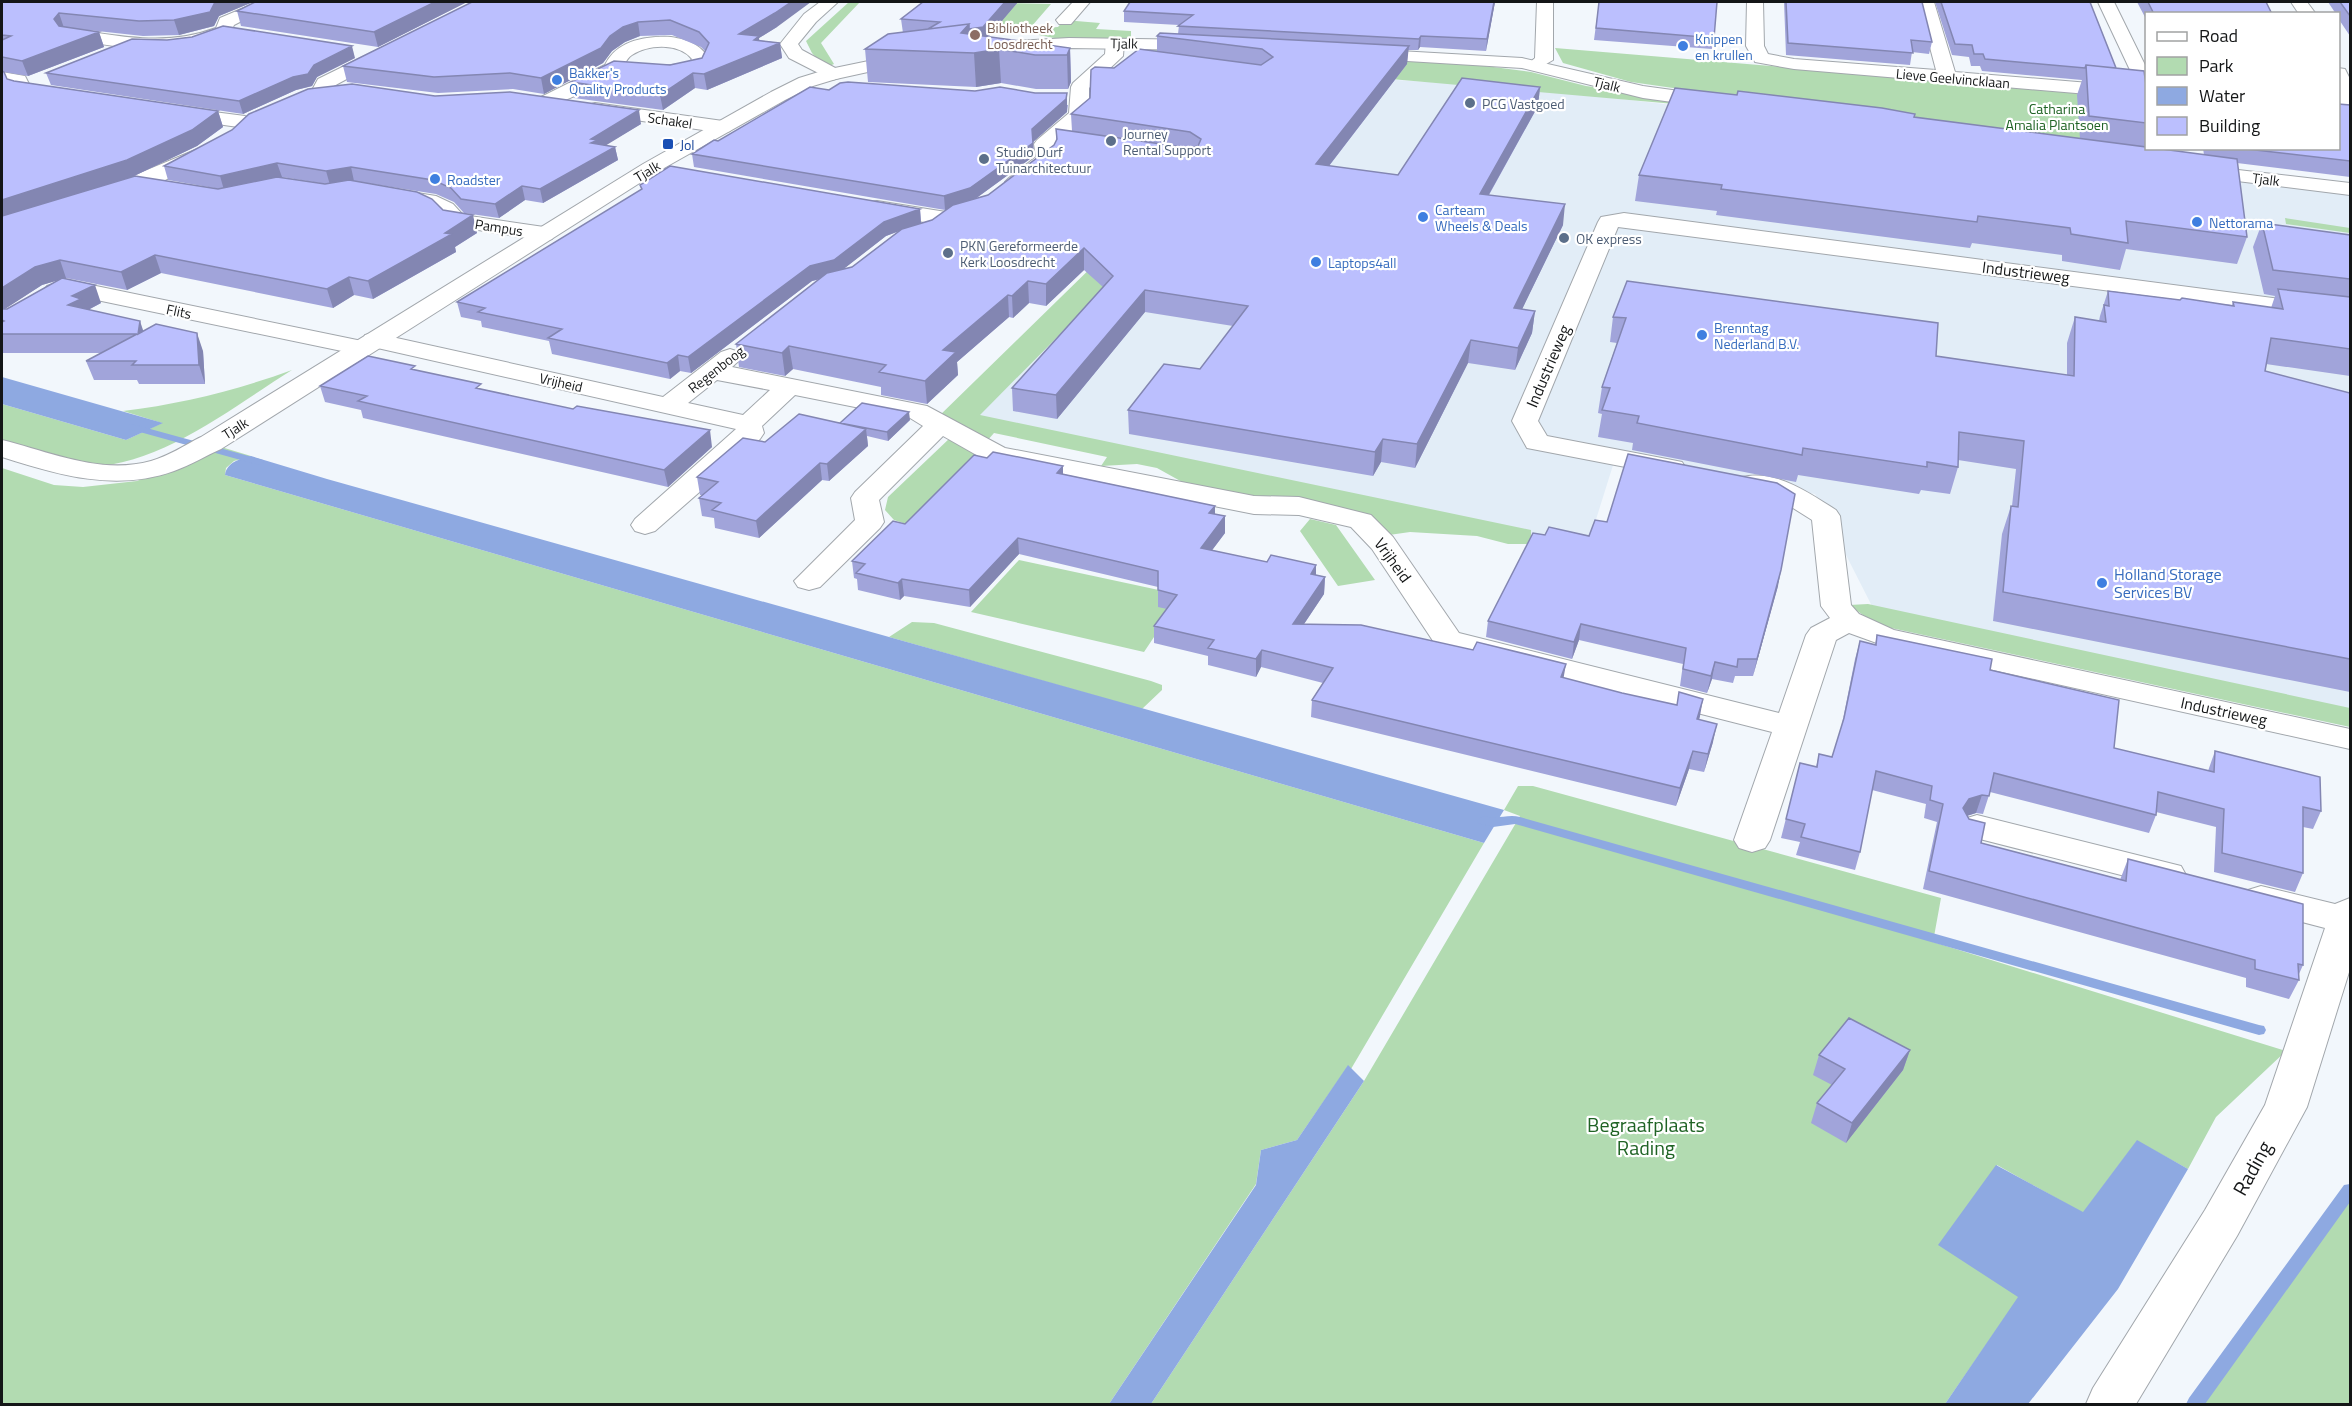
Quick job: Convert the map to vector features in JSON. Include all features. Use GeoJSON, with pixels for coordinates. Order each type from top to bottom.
{"type":"FeatureCollection","features":[{"type":"Feature","properties":{"kind":"street"},"geometry":{"type":"LineString","coordinates":[[224,31],[226,21],[271,2]]}},
{"type":"Feature","properties":{"kind":"street"},"geometry":{"type":"LineString","coordinates":[[830,2],[810,18],[789,44],[795,54],[832,74]]}},
{"type":"Feature","properties":{"kind":"street"},"geometry":{"type":"LineString","coordinates":[[1065,20],[1082,2]]}},
{"type":"Feature","properties":{"kind":"street"},"geometry":{"type":"LineString","coordinates":[[1536,65],[1544,60],[1545,2]]}},
{"type":"Feature","properties":{"kind":"street","name":"Lieve Geelvincklaan"},"geometry":{"type":"LineString","coordinates":[[1755,2],[1755,46],[1761,58],[1794,64],[1947,78],[2145,93]]}},
{"type":"Feature","properties":{"kind":"street"},"geometry":{"type":"LineString","coordinates":[[1926,2],[1947,78]]}},
{"type":"Feature","properties":{"kind":"street"},"geometry":{"type":"LineString","coordinates":[[2106,2],[2145,83]]}},
{"type":"Feature","properties":{"kind":"street"},"geometry":{"type":"LineString","coordinates":[[70,34],[136,44],[195,42],[224,31],[248,35]]}},
{"type":"Feature","properties":{"kind":"street","name":"Tjalk"},"geometry":{"type":"LineString","coordinates":[[985,48],[1069,43],[1115,47],[1217,46]]}},
{"type":"Feature","properties":{"kind":"street"},"geometry":{"type":"LineString","coordinates":[[105,56],[136,44]]}},
{"type":"Feature","properties":{"kind":"street"},"geometry":{"type":"LineString","coordinates":[[355,89],[312,94],[325,83],[398,44]]}},
{"type":"Feature","properties":{"kind":"street"},"geometry":{"type":"LineString","coordinates":[[999,195],[1046,159],[1044,144],[1051,139],[1080,87],[1115,47],[1170,63]]}},
{"type":"Feature","properties":{"kind":"street"},"geometry":{"type":"LineString","coordinates":[[354,50],[378,54]]}},
{"type":"Feature","properties":{"kind":"street","name":"Tjalk"},"geometry":{"type":"LineString","coordinates":[[1346,52],[1536,65],[1643,92],[1733,104]]}},
{"type":"Feature","properties":{"kind":"street","name":"Tjalk"},"geometry":{"type":"LineString","coordinates":[[2,448],[74,470],[109,476],[161,467],[211,443],[650,168],[806,82],[869,64],[934,53]]}},
{"type":"Feature","properties":{"kind":"street"},"geometry":{"type":"LineString","coordinates":[[546,102],[613,68]]}},
{"type":"Feature","properties":{"kind":"street"},"geometry":{"type":"LineString","coordinates":[[2,95],[53,76]]}},
{"type":"Feature","properties":{"kind":"street"},"geometry":{"type":"LineString","coordinates":[[2340,77],[2348,93],[2344,104]]}},
{"type":"Feature","properties":{"kind":"street"},"geometry":{"type":"LineString","coordinates":[[2,78],[18,80],[22,88]]}},
{"type":"Feature","properties":{"kind":"street"},"geometry":{"type":"LineString","coordinates":[[22,88],[76,98]]}},
{"type":"Feature","properties":{"kind":"street","name":"Schakel"},"geometry":{"type":"LineString","coordinates":[[524,99],[723,128]]}},
{"type":"Feature","properties":{"kind":"street"},"geometry":{"type":"LineString","coordinates":[[154,110],[245,122]]}},
{"type":"Feature","properties":{"kind":"street"},"geometry":{"type":"LineString","coordinates":[[86,201],[140,183],[224,140],[245,122],[265,113]]}},
{"type":"Feature","properties":{"kind":"street"},"geometry":{"type":"LineString","coordinates":[[1051,139],[1074,142]]}},
{"type":"Feature","properties":{"kind":"street"},"geometry":{"type":"LineString","coordinates":[[650,168],[684,174]]}},
{"type":"Feature","properties":{"kind":"street","name":"Tjalk"},"geometry":{"type":"LineString","coordinates":[[2181,169],[2350,189]]}},
{"type":"Feature","properties":{"kind":"street"},"geometry":{"type":"LineString","coordinates":[[140,183],[173,190]]}},
{"type":"Feature","properties":{"kind":"street","name":"Pampus"},"geometry":{"type":"LineString","coordinates":[[375,192],[428,201],[445,209],[456,220],[544,234]]}},
{"type":"Feature","properties":{"kind":"street"},"geometry":{"type":"LineString","coordinates":[[857,204],[946,219]]}},
{"type":"Feature","properties":{"kind":"street"},"geometry":{"type":"LineString","coordinates":[[915,237],[925,234],[946,219],[969,212]]}},
{"type":"Feature","properties":{"kind":"street","name":"Industrieweg"},"geometry":{"type":"LineString","coordinates":[[2350,315],[1624,220],[1610,222],[1525,421],[1538,442],[1783,489],[1826,516],[1836,606],[1848,621],[1885,637],[2350,739]]}},
{"type":"Feature","properties":{"kind":"street","name":"Flits"},"geometry":{"type":"LineString","coordinates":[[33,303],[51,292],[67,288],[368,344]]}},
{"type":"Feature","properties":{"kind":"street","name":"Vrijheid"},"geometry":{"type":"LineString","coordinates":[[368,344],[748,424]]}},
{"type":"Feature","properties":{"kind":"street","name":"Regenboog"},"geometry":{"type":"LineString","coordinates":[[668,406],[749,344]]}},
{"type":"Feature","properties":{"kind":"street","name":"Vrijheid"},"geometry":{"type":"LineString","coordinates":[[712,371],[918,412],[997,456],[1254,504],[1299,506],[1361,521],[1383,543],[1448,640],[1791,726]]}},
{"type":"Feature","properties":{"kind":"street"},"geometry":{"type":"LineString","coordinates":[[645,525],[751,433],[748,424],[789,387]]}},
{"type":"Feature","properties":{"kind":"street"},"geometry":{"type":"LineString","coordinates":[[809,581],[870,522],[865,498],[940,424]]}},
{"type":"Feature","properties":{"kind":"street"},"geometry":{"type":"LineString","coordinates":[[1752,840],[1822,635],[1848,621]]}},
{"type":"Feature","properties":{"kind":"street"},"geometry":{"type":"LineString","coordinates":[[1977,828],[2217,888],[2349,916]]}},
{"type":"Feature","properties":{"kind":"street","name":"Rading"},"geometry":{"type":"LineString","coordinates":[[2110,1404],[2221,1223],[2286,1107],[2349,916]]}},
{"type":"Feature","properties":{"kind":"shaded area"},"geometry":{"type":"Polygon","coordinates":[[[1291,74],[1518,87],[1836,124],[2350,194],[2350,714],[1875,612],[1815,494],[1614,462],[1588,545],[969,422],[1291,74]]]}},
{"type":"Feature","properties":{"kind":"green space"},"geometry":{"type":"Polygon","coordinates":[[[849,2],[860,2],[821,43],[834,64],[825,68],[812,53],[806,41],[849,2]]]}},
{"type":"Feature","properties":{"kind":"green space"},"geometry":{"type":"Polygon","coordinates":[[[969,2],[1051,4],[1031,27],[992,28],[969,2]]]}},
{"type":"Feature","properties":{"kind":"green space"},"geometry":{"type":"Polygon","coordinates":[[[1064,20],[1100,23],[1096,29],[1131,31],[1131,38],[1059,39],[1013,30],[1058,27],[1064,20]]]}},
{"type":"Feature","properties":{"kind":"green space","name":"Catharina Amalia Plantsoen"},"geometry":{"type":"Polygon","coordinates":[[[1555,48],[2083,92],[2088,147],[1631,82],[1563,63],[1555,48]]]}},
{"type":"Feature","properties":{"kind":"green space"},"geometry":{"type":"Polygon","coordinates":[[[1137,50],[1225,51],[1478,65],[1531,72],[1586,86],[1810,116],[1131,56],[1137,50]]]}},
{"type":"Feature","properties":{"kind":"green space"},"geometry":{"type":"Polygon","coordinates":[[[1146,214],[1175,218],[980,415],[1531,530],[1531,544],[1508,544],[1477,536],[1410,532],[1389,535],[1202,493],[1157,468],[1137,464],[1101,466],[1107,457],[994,433],[987,441],[936,419],[1146,214]]]}},
{"type":"Feature","properties":{"kind":"green space"},"geometry":{"type":"Polygon","coordinates":[[[2285,218],[2350,228],[2350,233],[2286,224],[2285,218]]]}},
{"type":"Feature","properties":{"kind":"green space"},"geometry":{"type":"Polygon","coordinates":[[[292,370],[194,433],[140,457],[113,464],[75,465],[2,442],[2,404],[126,440],[162,423],[123,411],[209,395],[292,370]]]}},
{"type":"Feature","properties":{"kind":"green space"},"geometry":{"type":"Polygon","coordinates":[[[951,437],[986,459],[918,528],[894,520],[885,510],[888,497],[951,437]]]}},
{"type":"Feature","properties":{"kind":"green space"},"geometry":{"type":"Polygon","coordinates":[[[208,443],[251,456],[234,461],[226,468],[225,475],[1484,843],[1351,1069],[1348,1066],[1297,1140],[1261,1150],[1256,1184],[1109,1404],[2,1404],[2,468],[54,485],[83,487],[137,481],[169,468],[208,443]]]}},
{"type":"Feature","properties":{"kind":"green space"},"geometry":{"type":"Polygon","coordinates":[[[1310,519],[1336,525],[1375,580],[1338,586],[1300,531],[1310,519]]]}},
{"type":"Feature","properties":{"kind":"green space"},"geometry":{"type":"Polygon","coordinates":[[[1019,560],[1182,595],[1144,652],[971,612],[1019,560]]]}},
{"type":"Feature","properties":{"kind":"green space"},"geometry":{"type":"Polygon","coordinates":[[[1868,604],[2350,708],[2350,727],[1877,625],[1849,605],[1868,604]]]}},
{"type":"Feature","properties":{"kind":"green space"},"geometry":{"type":"Polygon","coordinates":[[[912,622],[934,623],[1151,681],[1162,685],[1162,690],[1142,709],[889,637],[912,622]]]}},
{"type":"Feature","properties":{"kind":"green space","name":"Begraafplaats Rading"},"geometry":{"type":"Polygon","coordinates":[[[1518,786],[1533,786],[1941,898],[1933,942],[2286,1051],[2216,1117],[2188,1169],[2137,1141],[2083,1213],[1997,1165],[2019,1297],[1945,1404],[1151,1404],[1364,1081],[1520,816],[1504,810],[1518,786]]]}},
{"type":"Feature","properties":{"kind":"green space"},"geometry":{"type":"Polygon","coordinates":[[[2350,1188],[2350,1404],[2193,1404],[2350,1188]]]}},
{"type":"Feature","properties":{"kind":"water"},"geometry":{"type":"Polygon","coordinates":[[[2,377],[163,423],[126,440],[2,404],[2,377]]]}},
{"type":"Feature","properties":{"kind":"water"},"geometry":{"type":"Polygon","coordinates":[[[251,456],[1504,810],[1484,843],[225,475],[231,464],[251,456]]]}},
{"type":"Feature","properties":{"kind":"water"},"geometry":{"type":"Polygon","coordinates":[[[1348,1065],[1364,1081],[1151,1404],[1109,1404],[1256,1185],[1261,1150],[1297,1140],[1348,1065]]]}},
{"type":"Feature","properties":{"kind":"water"},"geometry":{"type":"Polygon","coordinates":[[[2137,1140],[2188,1169],[2118,1289],[2028,1404],[1945,1404],[2018,1297],[1938,1245],[1996,1165],[2083,1212],[2137,1140]]]}},
{"type":"Feature","properties":{"kind":"building"},"geometry":{"type":"Polygon","coordinates":[[[2,2],[215,2],[210,12],[174,20],[139,21],[59,13],[54,19],[59,26],[99,32],[22,61],[2,57],[2,40],[11,36],[2,35],[2,2]]]}},
{"type":"Feature","properties":{"kind":"building"},"geometry":{"type":"Polygon","coordinates":[[[255,2],[435,2],[374,32],[237,11],[255,2]]]}},
{"type":"Feature","properties":{"kind":"building"},"geometry":{"type":"Polygon","coordinates":[[[472,2],[791,2],[739,34],[759,36],[754,40],[780,43],[704,74],[693,73],[660,95],[571,82],[614,61],[670,65],[702,58],[709,43],[699,32],[670,20],[638,22],[623,27],[610,36],[601,48],[541,78],[510,73],[434,77],[343,66],[472,2]]]}},
{"type":"Feature","properties":{"kind":"building"},"geometry":{"type":"Polygon","coordinates":[[[923,2],[1005,2],[983,27],[969,29],[969,24],[928,29],[940,22],[901,19],[923,2]]]}},
{"type":"Feature","properties":{"kind":"building"},"geometry":{"type":"Polygon","coordinates":[[[1130,2],[1494,2],[1487,39],[1421,36],[1419,39],[1178,26],[1193,15],[1124,11],[1130,2]]]}},
{"type":"Feature","properties":{"kind":"building"},"geometry":{"type":"Polygon","coordinates":[[[1599,2],[1717,2],[1714,38],[1596,28],[1599,2]]]}},
{"type":"Feature","properties":{"kind":"building"},"geometry":{"type":"Polygon","coordinates":[[[1786,2],[1922,2],[1932,42],[1911,40],[1913,53],[1788,43],[1786,2]]]}},
{"type":"Feature","properties":{"kind":"building"},"geometry":{"type":"Polygon","coordinates":[[[1941,2],[2090,2],[2116,68],[2086,65],[2085,68],[1985,59],[1983,54],[1974,54],[1972,45],[1955,44],[1941,2]]]}},
{"type":"Feature","properties":{"kind":"building"},"geometry":{"type":"Polygon","coordinates":[[[2148,2],[2266,2],[2271,12],[2153,12],[2148,2]]]}},
{"type":"Feature","properties":{"kind":"building"},"geometry":{"type":"Polygon","coordinates":[[[2340,2],[2350,2],[2350,16],[2340,2]]]}},
{"type":"Feature","properties":{"kind":"building"},"geometry":{"type":"Polygon","coordinates":[[[969,24],[961,33],[1070,48],[1067,55],[1035,55],[999,49],[974,53],[865,49],[888,34],[969,24]]]}},
{"type":"Feature","properties":{"kind":"building"},"geometry":{"type":"Polygon","coordinates":[[[223,26],[352,46],[314,65],[308,74],[293,77],[239,101],[46,73],[132,39],[167,40],[192,37],[223,26]]]}},
{"type":"Feature","properties":{"kind":"building"},"geometry":{"type":"Polygon","coordinates":[[[1160,33],[1409,46],[1316,164],[1398,175],[1462,78],[1540,87],[1480,194],[1565,204],[1514,308],[1535,311],[1518,348],[1471,340],[1417,444],[1383,439],[1375,452],[1128,410],[1164,364],[1200,369],[1248,306],[1145,290],[1056,395],[1012,388],[1113,276],[1084,248],[1046,284],[1028,281],[1012,296],[1008,295],[943,350],[956,352],[925,381],[879,372],[886,365],[789,346],[782,353],[736,344],[827,273],[852,267],[902,229],[932,220],[953,205],[988,195],[1054,145],[1057,139],[1056,129],[1189,148],[1198,146],[1201,139],[1190,132],[1071,114],[1090,98],[1091,70],[1095,67],[1114,68],[1139,49],[1261,65],[1273,57],[1262,49],[1157,36],[1160,33]]]}},
{"type":"Feature","properties":{"kind":"building"},"geometry":{"type":"Polygon","coordinates":[[[2086,65],[2144,71],[2145,123],[2089,116],[2086,65]]]}},
{"type":"Feature","properties":{"kind":"building"},"geometry":{"type":"Polygon","coordinates":[[[2,71],[7,79],[14,81],[218,111],[192,130],[127,160],[2,200],[2,71]]]}},
{"type":"Feature","properties":{"kind":"building"},"geometry":{"type":"Polygon","coordinates":[[[840,83],[975,91],[1000,87],[1035,93],[1067,93],[1066,99],[1032,129],[1033,143],[970,188],[944,196],[692,154],[810,87],[829,90],[840,83]]]}},
{"type":"Feature","properties":{"kind":"building"},"geometry":{"type":"Polygon","coordinates":[[[352,84],[435,96],[510,92],[639,110],[591,139],[598,140],[591,143],[615,147],[540,189],[522,186],[495,204],[461,199],[451,188],[433,180],[351,167],[326,171],[277,163],[220,176],[164,166],[232,130],[249,114],[308,89],[352,84]]]}},
{"type":"Feature","properties":{"kind":"building"},"geometry":{"type":"Polygon","coordinates":[[[1675,88],[1737,95],[1738,91],[1882,108],[1915,114],[1914,117],[2145,147],[2145,150],[2169,150],[2237,159],[2247,237],[2126,221],[2128,243],[2071,234],[2070,228],[1978,216],[1977,222],[1721,189],[1722,185],[1639,175],[1675,88]]]}},
{"type":"Feature","properties":{"kind":"building"},"geometry":{"type":"Polygon","coordinates":[[[2340,104],[2350,105],[2350,161],[2255,150],[2340,150],[2340,104]]]}},
{"type":"Feature","properties":{"kind":"building"},"geometry":{"type":"Polygon","coordinates":[[[670,166],[920,209],[884,222],[834,260],[810,266],[688,357],[678,355],[667,363],[548,338],[562,329],[478,312],[485,308],[457,302],[642,189],[640,185],[670,166]]]}},
{"type":"Feature","properties":{"kind":"building"},"geometry":{"type":"Polygon","coordinates":[[[135,176],[218,189],[277,177],[325,184],[349,180],[417,192],[432,199],[443,210],[473,215],[445,233],[452,234],[368,281],[349,277],[327,289],[155,255],[121,272],[60,260],[35,267],[2,288],[2,216],[135,176]]]}},
{"type":"Feature","properties":{"kind":"building"},"geometry":{"type":"Polygon","coordinates":[[[2262,223],[2350,235],[2350,279],[2273,270],[2262,223]]]}},
{"type":"Feature","properties":{"kind":"building"},"geometry":{"type":"Polygon","coordinates":[[[62,278],[95,285],[72,296],[81,299],[68,305],[140,321],[138,334],[156,324],[197,333],[199,365],[132,365],[136,361],[86,361],[137,334],[2,334],[2,322],[4,321],[2,320],[2,309],[7,309],[62,278]]]}},
{"type":"Feature","properties":{"kind":"building"},"geometry":{"type":"Polygon","coordinates":[[[1627,281],[1938,323],[1936,356],[2074,376],[2075,317],[2106,322],[2104,305],[2109,306],[2108,291],[2234,306],[2233,302],[2283,309],[2278,289],[2350,297],[2350,349],[2271,338],[2265,371],[2350,393],[2350,659],[2003,592],[2011,506],[2018,507],[2024,441],[1959,432],[1958,467],[1927,462],[1927,467],[1803,448],[1802,455],[1637,423],[1639,416],[1602,410],[1610,388],[1602,387],[1626,318],[1613,317],[1627,281]]]}},
{"type":"Feature","properties":{"kind":"building"},"geometry":{"type":"Polygon","coordinates":[[[368,356],[415,366],[411,369],[481,384],[476,388],[573,409],[577,406],[710,430],[664,470],[358,401],[367,396],[320,386],[368,356]]]}},
{"type":"Feature","properties":{"kind":"building"},"geometry":{"type":"Polygon","coordinates":[[[862,403],[909,412],[887,432],[840,423],[862,403]]]}},
{"type":"Feature","properties":{"kind":"building"},"geometry":{"type":"Polygon","coordinates":[[[799,414],[866,429],[827,464],[820,463],[756,521],[712,510],[721,503],[699,498],[718,482],[697,477],[743,438],[765,442],[799,414]]]}},
{"type":"Feature","properties":{"kind":"building"},"geometry":{"type":"Polygon","coordinates":[[[993,452],[1063,466],[1057,473],[1215,506],[1209,513],[1225,516],[1201,548],[1267,562],[1271,555],[1316,565],[1311,574],[1325,577],[1293,624],[1361,625],[1473,650],[1477,642],[1566,664],[1561,677],[1622,693],[1677,705],[1679,692],[1703,699],[1697,719],[1717,724],[1708,754],[1693,751],[1680,788],[1312,700],[1333,668],[1262,650],[1256,659],[1208,648],[1214,640],[1154,626],[1177,595],[1158,590],[1158,571],[1018,538],[969,590],[902,579],[898,583],[856,573],[865,564],[852,561],[893,521],[905,524],[974,455],[987,458],[993,452]]]}},
{"type":"Feature","properties":{"kind":"building"},"geometry":{"type":"Polygon","coordinates":[[[1628,454],[1777,483],[1795,494],[1781,570],[1757,659],[1738,659],[1737,667],[1715,662],[1711,676],[1683,669],[1686,648],[1581,624],[1574,642],[1488,621],[1533,533],[1545,535],[1549,527],[1589,536],[1595,520],[1607,522],[1628,454]]]}},
{"type":"Feature","properties":{"kind":"building"},"geometry":{"type":"Polygon","coordinates":[[[1877,635],[1992,659],[1990,670],[2119,700],[2114,748],[2214,772],[2215,751],[2320,777],[2321,811],[2303,807],[2303,873],[2222,853],[2224,809],[2158,792],[2156,815],[1994,773],[1989,796],[1982,795],[1969,799],[1963,808],[1969,819],[1985,823],[1981,843],[2126,881],[2128,859],[2303,904],[2303,965],[2298,964],[2299,980],[2255,969],[2255,960],[1929,871],[1943,804],[1930,800],[1932,786],[1876,771],[1860,852],[1801,837],[1805,824],[1786,819],[1800,763],[1817,767],[1819,754],[1832,757],[1844,718],[1860,641],[1876,645],[1877,635]]]}},
{"type":"Feature","properties":{"kind":"building"},"geometry":{"type":"Polygon","coordinates":[[[1849,1018],[1910,1050],[1852,1123],[1817,1103],[1845,1069],[1819,1055],[1849,1018]]]}},
{"type":"Feature","properties":{"kind":"waterway"},"geometry":{"type":"LineString","coordinates":[[132,427],[259,462]]}},
{"type":"Feature","properties":{"kind":"waterway"},"geometry":{"type":"LineString","coordinates":[[1483,820],[1493,823],[1515,820],[2259,1030]]}},
{"type":"Feature","properties":{"kind":"waterway"},"geometry":{"type":"LineString","coordinates":[[2195,1404],[2350,1190]]}},
{"type":"Feature","properties":{"kind":"place","name":"Bibliotheek Loosdrecht"},"geometry":{"type":"Point","coordinates":[975,35]}},
{"type":"Feature","properties":{"kind":"place","name":"Knippen en krullen"},"geometry":{"type":"Point","coordinates":[1683,46]}},
{"type":"Feature","properties":{"kind":"place","name":"Bakker's Quality Products"},"geometry":{"type":"Point","coordinates":[557,80]}},
{"type":"Feature","properties":{"kind":"place","name":"PCG Vastgoed"},"geometry":{"type":"Point","coordinates":[1470,103]}},
{"type":"Feature","properties":{"kind":"place","name":"Journey Rental Support"},"geometry":{"type":"Point","coordinates":[1111,141]}},
{"type":"Feature","properties":{"kind":"place","name":"Jol"},"geometry":{"type":"Point","coordinates":[668,144]}},
{"type":"Feature","properties":{"kind":"place","name":"Studio Durf Tuinarchitectuur"},"geometry":{"type":"Point","coordinates":[984,159]}},
{"type":"Feature","properties":{"kind":"place","name":"Roadster"},"geometry":{"type":"Point","coordinates":[435,179]}},
{"type":"Feature","properties":{"kind":"place","name":"Carteam Wheels & Deals"},"geometry":{"type":"Point","coordinates":[1423,217]}},
{"type":"Feature","properties":{"kind":"place","name":"Nettorama"},"geometry":{"type":"Point","coordinates":[2197,222]}},
{"type":"Feature","properties":{"kind":"place","name":"OK express"},"geometry":{"type":"Point","coordinates":[1564,238]}},
{"type":"Feature","properties":{"kind":"place","name":"PKN Gereformeerde Kerk Loosdrecht"},"geometry":{"type":"Point","coordinates":[948,253]}},
{"type":"Feature","properties":{"kind":"place","name":"Laptops4all"},"geometry":{"type":"Point","coordinates":[1316,262]}},
{"type":"Feature","properties":{"kind":"place","name":"Brenntag Nederland B.V."},"geometry":{"type":"Point","coordinates":[1702,335]}},
{"type":"Feature","properties":{"kind":"place","name":"Holland Storage Services BV"},"geometry":{"type":"Point","coordinates":[2102,583]}}]}
